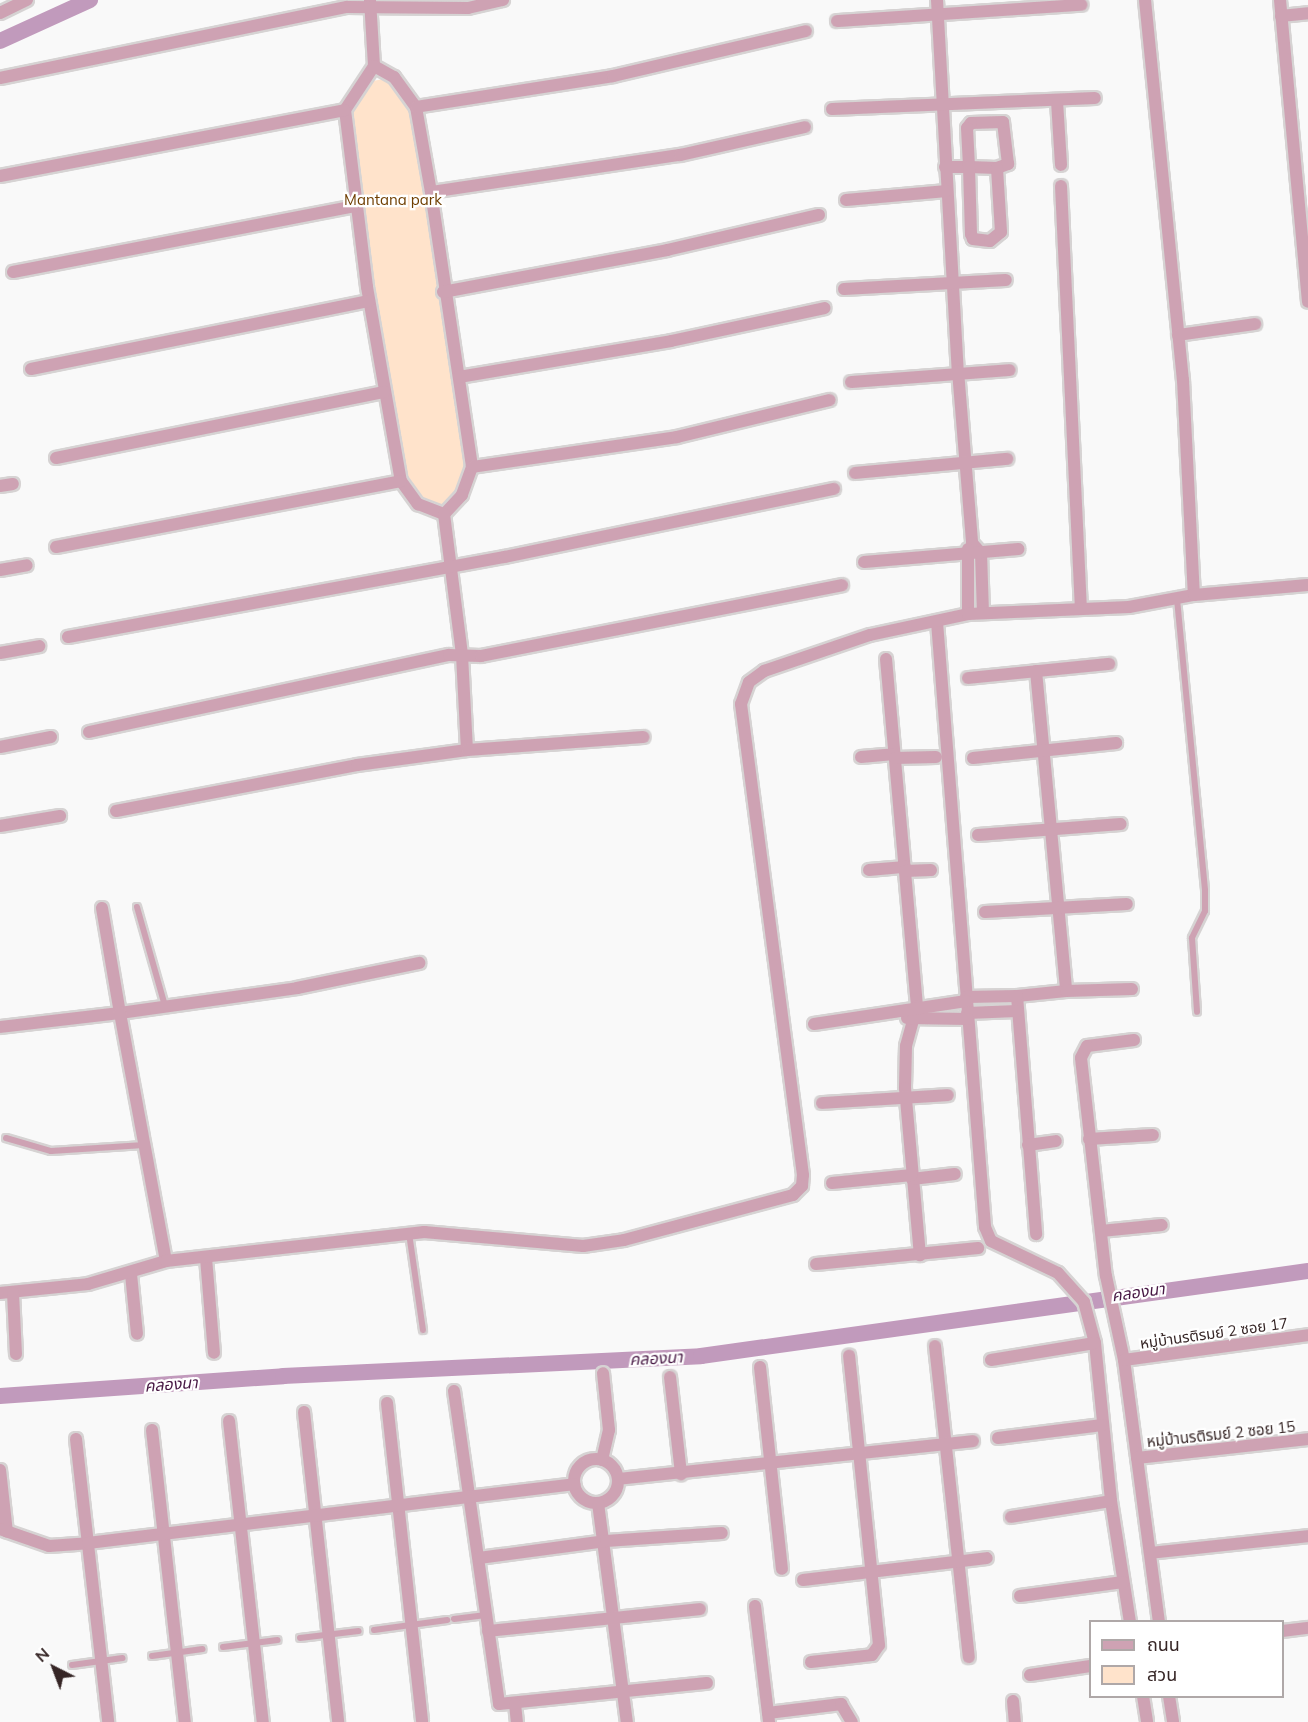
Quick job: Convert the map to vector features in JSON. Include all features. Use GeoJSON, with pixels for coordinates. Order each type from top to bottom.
{"type":"FeatureCollection","features":[{"type":"Feature","properties":{"kind":"street"},"geometry":{"type":"LineString","coordinates":[[0,13],[27,0]]}},
{"type":"Feature","properties":{"kind":"street"},"geometry":{"type":"LineString","coordinates":[[0,78],[347,6],[371,3],[468,8],[503,0]]}},
{"type":"Feature","properties":{"kind":"street"},"geometry":{"type":"LineString","coordinates":[[937,0],[940,106],[966,463],[969,549],[968,614]]}},
{"type":"Feature","properties":{"kind":"street"},"geometry":{"type":"LineString","coordinates":[[1145,0],[1178,335],[1194,595]]}},
{"type":"Feature","properties":{"kind":"street"},"geometry":{"type":"LineString","coordinates":[[1280,0],[1308,302]]}},
{"type":"Feature","properties":{"kind":"street"},"geometry":{"type":"LineString","coordinates":[[371,3],[374,66],[345,110],[355,206],[384,392],[401,481],[418,504],[444,514]]}},
{"type":"Feature","properties":{"kind":"street"},"geometry":{"type":"LineString","coordinates":[[837,21],[1081,5]]}},
{"type":"Feature","properties":{"kind":"street"},"geometry":{"type":"LineString","coordinates":[[1281,16],[1308,13]]}},
{"type":"Feature","properties":{"kind":"street"},"geometry":{"type":"LineString","coordinates":[[416,107],[613,76],[806,31]]}},
{"type":"Feature","properties":{"kind":"street"},"geometry":{"type":"LineString","coordinates":[[374,66],[394,77],[416,107],[431,192],[443,292],[459,377],[472,466],[462,495],[444,514],[448,567],[462,655],[467,750]]}},
{"type":"Feature","properties":{"kind":"street"},"geometry":{"type":"LineString","coordinates":[[832,109],[1095,98]]}},
{"type":"Feature","properties":{"kind":"street"},"geometry":{"type":"LineString","coordinates":[[1058,101],[1062,165]]}},
{"type":"Feature","properties":{"kind":"street"},"geometry":{"type":"LineString","coordinates":[[0,176],[345,110]]}},
{"type":"Feature","properties":{"kind":"street"},"geometry":{"type":"LineString","coordinates":[[945,167],[969,167],[997,168],[1009,159],[1005,127],[999,120],[968,125],[969,167],[971,234],[973,239],[990,241],[1001,232],[997,168]]}},
{"type":"Feature","properties":{"kind":"street"},"geometry":{"type":"LineString","coordinates":[[431,192],[680,155],[805,127]]}},
{"type":"Feature","properties":{"kind":"street"},"geometry":{"type":"LineString","coordinates":[[1061,186],[1081,609]]}},
{"type":"Feature","properties":{"kind":"street"},"geometry":{"type":"LineString","coordinates":[[846,201],[947,191]]}},
{"type":"Feature","properties":{"kind":"street"},"geometry":{"type":"LineString","coordinates":[[13,272],[355,206]]}},
{"type":"Feature","properties":{"kind":"street"},"geometry":{"type":"LineString","coordinates":[[443,292],[667,250],[819,215]]}},
{"type":"Feature","properties":{"kind":"street"},"geometry":{"type":"LineString","coordinates":[[844,290],[1006,280]]}},
{"type":"Feature","properties":{"kind":"street"},"geometry":{"type":"LineString","coordinates":[[31,369],[369,301]]}},
{"type":"Feature","properties":{"kind":"street"},"geometry":{"type":"LineString","coordinates":[[459,377],[671,341],[825,308]]}},
{"type":"Feature","properties":{"kind":"street"},"geometry":{"type":"LineString","coordinates":[[1178,335],[1255,324]]}},
{"type":"Feature","properties":{"kind":"street"},"geometry":{"type":"LineString","coordinates":[[851,382],[958,371],[1010,370]]}},
{"type":"Feature","properties":{"kind":"street"},"geometry":{"type":"LineString","coordinates":[[56,458],[384,392]]}},
{"type":"Feature","properties":{"kind":"street"},"geometry":{"type":"LineString","coordinates":[[472,466],[677,436],[830,400]]}},
{"type":"Feature","properties":{"kind":"street"},"geometry":{"type":"LineString","coordinates":[[855,473],[1007,459]]}},
{"type":"Feature","properties":{"kind":"street"},"geometry":{"type":"LineString","coordinates":[[56,547],[401,481]]}},
{"type":"Feature","properties":{"kind":"street"},"geometry":{"type":"LineString","coordinates":[[68,637],[448,567],[834,489]]}},
{"type":"Feature","properties":{"kind":"street"},"geometry":{"type":"LineString","coordinates":[[864,562],[969,549],[981,553],[1018,549]]}},
{"type":"Feature","properties":{"kind":"street"},"geometry":{"type":"LineString","coordinates":[[981,553],[982,613]]}},
{"type":"Feature","properties":{"kind":"street"},"geometry":{"type":"LineString","coordinates":[[0,570],[27,565]]}},
{"type":"Feature","properties":{"kind":"street"},"geometry":{"type":"LineString","coordinates":[[89,732],[462,655],[481,656],[842,585]]}},
{"type":"Feature","properties":{"kind":"street"},"geometry":{"type":"LineString","coordinates":[[16,1354],[6,1293],[131,1274],[166,1261],[410,1233],[469,1232],[583,1246],[624,1240],[793,1195],[801,1186],[741,704],[749,682],[764,671],[894,628],[937,622],[968,614],[1081,609],[1194,595],[1308,585]]}},
{"type":"Feature","properties":{"kind":"street"},"geometry":{"type":"LineString","coordinates":[[937,622],[967,1008],[989,1237],[1069,1283],[1084,1302],[1095,1343],[1101,1425],[1130,1620]]}},
{"type":"Feature","properties":{"kind":"street"},"geometry":{"type":"LineString","coordinates":[[0,653],[39,646]]}},
{"type":"Feature","properties":{"kind":"street"},"geometry":{"type":"LineString","coordinates":[[885,659],[917,1006],[906,1046],[905,1098],[920,1255]]}},
{"type":"Feature","properties":{"kind":"street"},"geometry":{"type":"LineString","coordinates":[[968,678],[1108,664]]}},
{"type":"Feature","properties":{"kind":"street"},"geometry":{"type":"LineString","coordinates":[[1036,671],[1056,909],[1066,991]]}},
{"type":"Feature","properties":{"kind":"street"},"geometry":{"type":"LineString","coordinates":[[0,747],[51,737]]}},
{"type":"Feature","properties":{"kind":"street"},"geometry":{"type":"LineString","coordinates":[[116,811],[357,765],[467,750],[644,737]]}},
{"type":"Feature","properties":{"kind":"street"},"geometry":{"type":"LineString","coordinates":[[973,758],[1042,748],[1116,742]]}},
{"type":"Feature","properties":{"kind":"street"},"geometry":{"type":"LineString","coordinates":[[861,757],[936,757]]}},
{"type":"Feature","properties":{"kind":"street"},"geometry":{"type":"LineString","coordinates":[[0,826],[60,816]]}},
{"type":"Feature","properties":{"kind":"street"},"geometry":{"type":"LineString","coordinates":[[978,835],[1121,824]]}},
{"type":"Feature","properties":{"kind":"street"},"geometry":{"type":"LineString","coordinates":[[869,870],[932,870]]}},
{"type":"Feature","properties":{"kind":"street"},"geometry":{"type":"LineString","coordinates":[[985,912],[1127,904]]}},
{"type":"Feature","properties":{"kind":"street"},"geometry":{"type":"LineString","coordinates":[[102,908],[146,1145],[157,1230],[166,1261]]}},
{"type":"Feature","properties":{"kind":"street"},"geometry":{"type":"LineString","coordinates":[[0,1023],[165,1007],[297,988],[418,963]]}},
{"type":"Feature","properties":{"kind":"street"},"geometry":{"type":"LineString","coordinates":[[900,1014],[913,1021],[1017,996],[1066,991],[1132,989]]}},
{"type":"Feature","properties":{"kind":"street"},"geometry":{"type":"LineString","coordinates":[[1017,996],[1036,1234]]}},
{"type":"Feature","properties":{"kind":"street"},"geometry":{"type":"LineString","coordinates":[[814,1024],[900,1014],[917,1006],[1017,1011]]}},
{"type":"Feature","properties":{"kind":"street"},"geometry":{"type":"LineString","coordinates":[[1134,1040],[1087,1046],[1083,1051],[1089,1139],[1106,1276],[1124,1360],[1159,1620]]}},
{"type":"Feature","properties":{"kind":"street"},"geometry":{"type":"LineString","coordinates":[[822,1103],[948,1095]]}},
{"type":"Feature","properties":{"kind":"street"},"geometry":{"type":"LineString","coordinates":[[1089,1139],[1153,1135]]}},
{"type":"Feature","properties":{"kind":"street"},"geometry":{"type":"LineString","coordinates":[[1028,1145],[1056,1141]]}},
{"type":"Feature","properties":{"kind":"street"},"geometry":{"type":"LineString","coordinates":[[832,1183],[955,1174]]}},
{"type":"Feature","properties":{"kind":"street"},"geometry":{"type":"LineString","coordinates":[[1101,1231],[1162,1225]]}},
{"type":"Feature","properties":{"kind":"street"},"geometry":{"type":"LineString","coordinates":[[816,1264],[978,1248]]}},
{"type":"Feature","properties":{"kind":"street"},"geometry":{"type":"LineString","coordinates":[[206,1258],[214,1353]]}},
{"type":"Feature","properties":{"kind":"street"},"geometry":{"type":"LineString","coordinates":[[131,1274],[136,1334]]}},
{"type":"Feature","properties":{"kind":"street","name":"หมู่บ้านรติรมย์ 2 ซอย 17"},"geometry":{"type":"LineString","coordinates":[[1124,1360],[1308,1335]]}},
{"type":"Feature","properties":{"kind":"street"},"geometry":{"type":"LineString","coordinates":[[991,1360],[1095,1343]]}},
{"type":"Feature","properties":{"kind":"street"},"geometry":{"type":"LineString","coordinates":[[935,1346],[969,1657]]}},
{"type":"Feature","properties":{"kind":"street"},"geometry":{"type":"LineString","coordinates":[[811,1662],[878,1652],[874,1571],[849,1356]]}},
{"type":"Feature","properties":{"kind":"street"},"geometry":{"type":"LineString","coordinates":[[760,1367],[782,1569]]}},
{"type":"Feature","properties":{"kind":"street"},"geometry":{"type":"LineString","coordinates":[[602,1460],[609,1430],[603,1372]]}},
{"type":"Feature","properties":{"kind":"street"},"geometry":{"type":"LineString","coordinates":[[670,1377],[681,1474]]}},
{"type":"Feature","properties":{"kind":"street"},"geometry":{"type":"LineString","coordinates":[[454,1391],[497,1700],[503,1705],[706,1683]]}},
{"type":"Feature","properties":{"kind":"street"},"geometry":{"type":"LineString","coordinates":[[387,1402],[422,1721]]}},
{"type":"Feature","properties":{"kind":"street"},"geometry":{"type":"LineString","coordinates":[[304,1412],[338,1722]]}},
{"type":"Feature","properties":{"kind":"street"},"geometry":{"type":"LineString","coordinates":[[229,1421],[262,1722]]}},
{"type":"Feature","properties":{"kind":"street"},"geometry":{"type":"LineString","coordinates":[[998,1438],[1101,1425]]}},
{"type":"Feature","properties":{"kind":"street"},"geometry":{"type":"LineString","coordinates":[[152,1430],[185,1722]]}},
{"type":"Feature","properties":{"kind":"street"},"geometry":{"type":"LineString","coordinates":[[76,1439],[108,1722]]}},
{"type":"Feature","properties":{"kind":"street","name":"หมู่บ้านรติรมย์ 2 ซอย 15"},"geometry":{"type":"LineString","coordinates":[[1137,1458],[1308,1439]]}},
{"type":"Feature","properties":{"kind":"street"},"geometry":{"type":"LineString","coordinates":[[618,1479],[973,1441]]}},
{"type":"Feature","properties":{"kind":"street"},"geometry":{"type":"LineString","coordinates":[[602,1460],[618,1479]]}},
{"type":"Feature","properties":{"kind":"street"},"geometry":{"type":"LineString","coordinates":[[574,1484],[585,1462],[602,1460]]}},
{"type":"Feature","properties":{"kind":"street"},"geometry":{"type":"LineString","coordinates":[[0,1470],[3,1530],[49,1546],[398,1507],[574,1484]]}},
{"type":"Feature","properties":{"kind":"street"},"geometry":{"type":"LineString","coordinates":[[574,1484],[582,1499],[598,1503],[613,1495],[618,1479]]}},
{"type":"Feature","properties":{"kind":"street"},"geometry":{"type":"LineString","coordinates":[[1011,1517],[1111,1501]]}},
{"type":"Feature","properties":{"kind":"street"},"geometry":{"type":"LineString","coordinates":[[598,1503],[606,1541],[627,1722]]}},
{"type":"Feature","properties":{"kind":"street"},"geometry":{"type":"LineString","coordinates":[[479,1558],[606,1541],[722,1533]]}},
{"type":"Feature","properties":{"kind":"street"},"geometry":{"type":"LineString","coordinates":[[1150,1553],[1308,1536]]}},
{"type":"Feature","properties":{"kind":"street"},"geometry":{"type":"LineString","coordinates":[[803,1580],[987,1558]]}},
{"type":"Feature","properties":{"kind":"street"},"geometry":{"type":"LineString","coordinates":[[1020,1596],[1123,1582]]}},
{"type":"Feature","properties":{"kind":"street"},"geometry":{"type":"LineString","coordinates":[[755,1606],[769,1718],[841,1704],[852,1722]]}},
{"type":"Feature","properties":{"kind":"street"},"geometry":{"type":"LineString","coordinates":[[488,1631],[613,1616],[700,1609]]}},
{"type":"Feature","properties":{"kind":"street"},"geometry":{"type":"LineString","coordinates":[[1284,1631],[1308,1629]]}},
{"type":"Feature","properties":{"kind":"street"},"geometry":{"type":"LineString","coordinates":[[1030,1675],[1089,1666]]}},
{"type":"Feature","properties":{"kind":"street"},"geometry":{"type":"LineString","coordinates":[[1143,1698],[1147,1722]]}},
{"type":"Feature","properties":{"kind":"street"},"geometry":{"type":"LineString","coordinates":[[1169,1698],[1173,1722]]}},
{"type":"Feature","properties":{"kind":"street"},"geometry":{"type":"LineString","coordinates":[[1013,1701],[1015,1722]]}},
{"type":"Feature","properties":{"kind":"street"},"geometry":{"type":"LineString","coordinates":[[515,1704],[517,1722]]}},
{"type":"Feature","properties":{"kind":"lane"},"geometry":{"type":"LineString","coordinates":[[1177,598],[1205,890],[1205,911],[1192,938],[1197,1012]]}},
{"type":"Feature","properties":{"kind":"lane"},"geometry":{"type":"LineString","coordinates":[[137,907],[165,1007]]}},
{"type":"Feature","properties":{"kind":"lane"},"geometry":{"type":"LineString","coordinates":[[6,1138],[51,1151],[146,1145]]}},
{"type":"Feature","properties":{"kind":"lane"},"geometry":{"type":"LineString","coordinates":[[410,1233],[423,1330]]}},
{"type":"Feature","properties":{"kind":"lane"},"geometry":{"type":"LineString","coordinates":[[374,1630],[486,1615]]}},
{"type":"Feature","properties":{"kind":"lane"},"geometry":{"type":"LineString","coordinates":[[300,1638],[359,1631]]}},
{"type":"Feature","properties":{"kind":"lane"},"geometry":{"type":"LineString","coordinates":[[223,1647],[278,1640]]}},
{"type":"Feature","properties":{"kind":"lane"},"geometry":{"type":"LineString","coordinates":[[152,1656],[203,1649]]}},
{"type":"Feature","properties":{"kind":"lane"},"geometry":{"type":"LineString","coordinates":[[72,1665],[123,1658]]}},
{"type":"Feature","properties":{"kind":"green space","name":"Mantana park"},"geometry":{"type":"Polygon","coordinates":[[[394,77],[416,107],[468,468],[462,495],[438,511],[401,481],[345,110],[362,83],[394,77]]]}},
{"type":"Feature","properties":{"kind":"waterway"},"geometry":{"type":"LineString","coordinates":[[0,41],[90,0]]}},
{"type":"Feature","properties":{"kind":"waterway","name":"คลองนา"},"geometry":{"type":"LineString","coordinates":[[0,1396],[283,1376],[701,1356],[1308,1271]]}}]}
